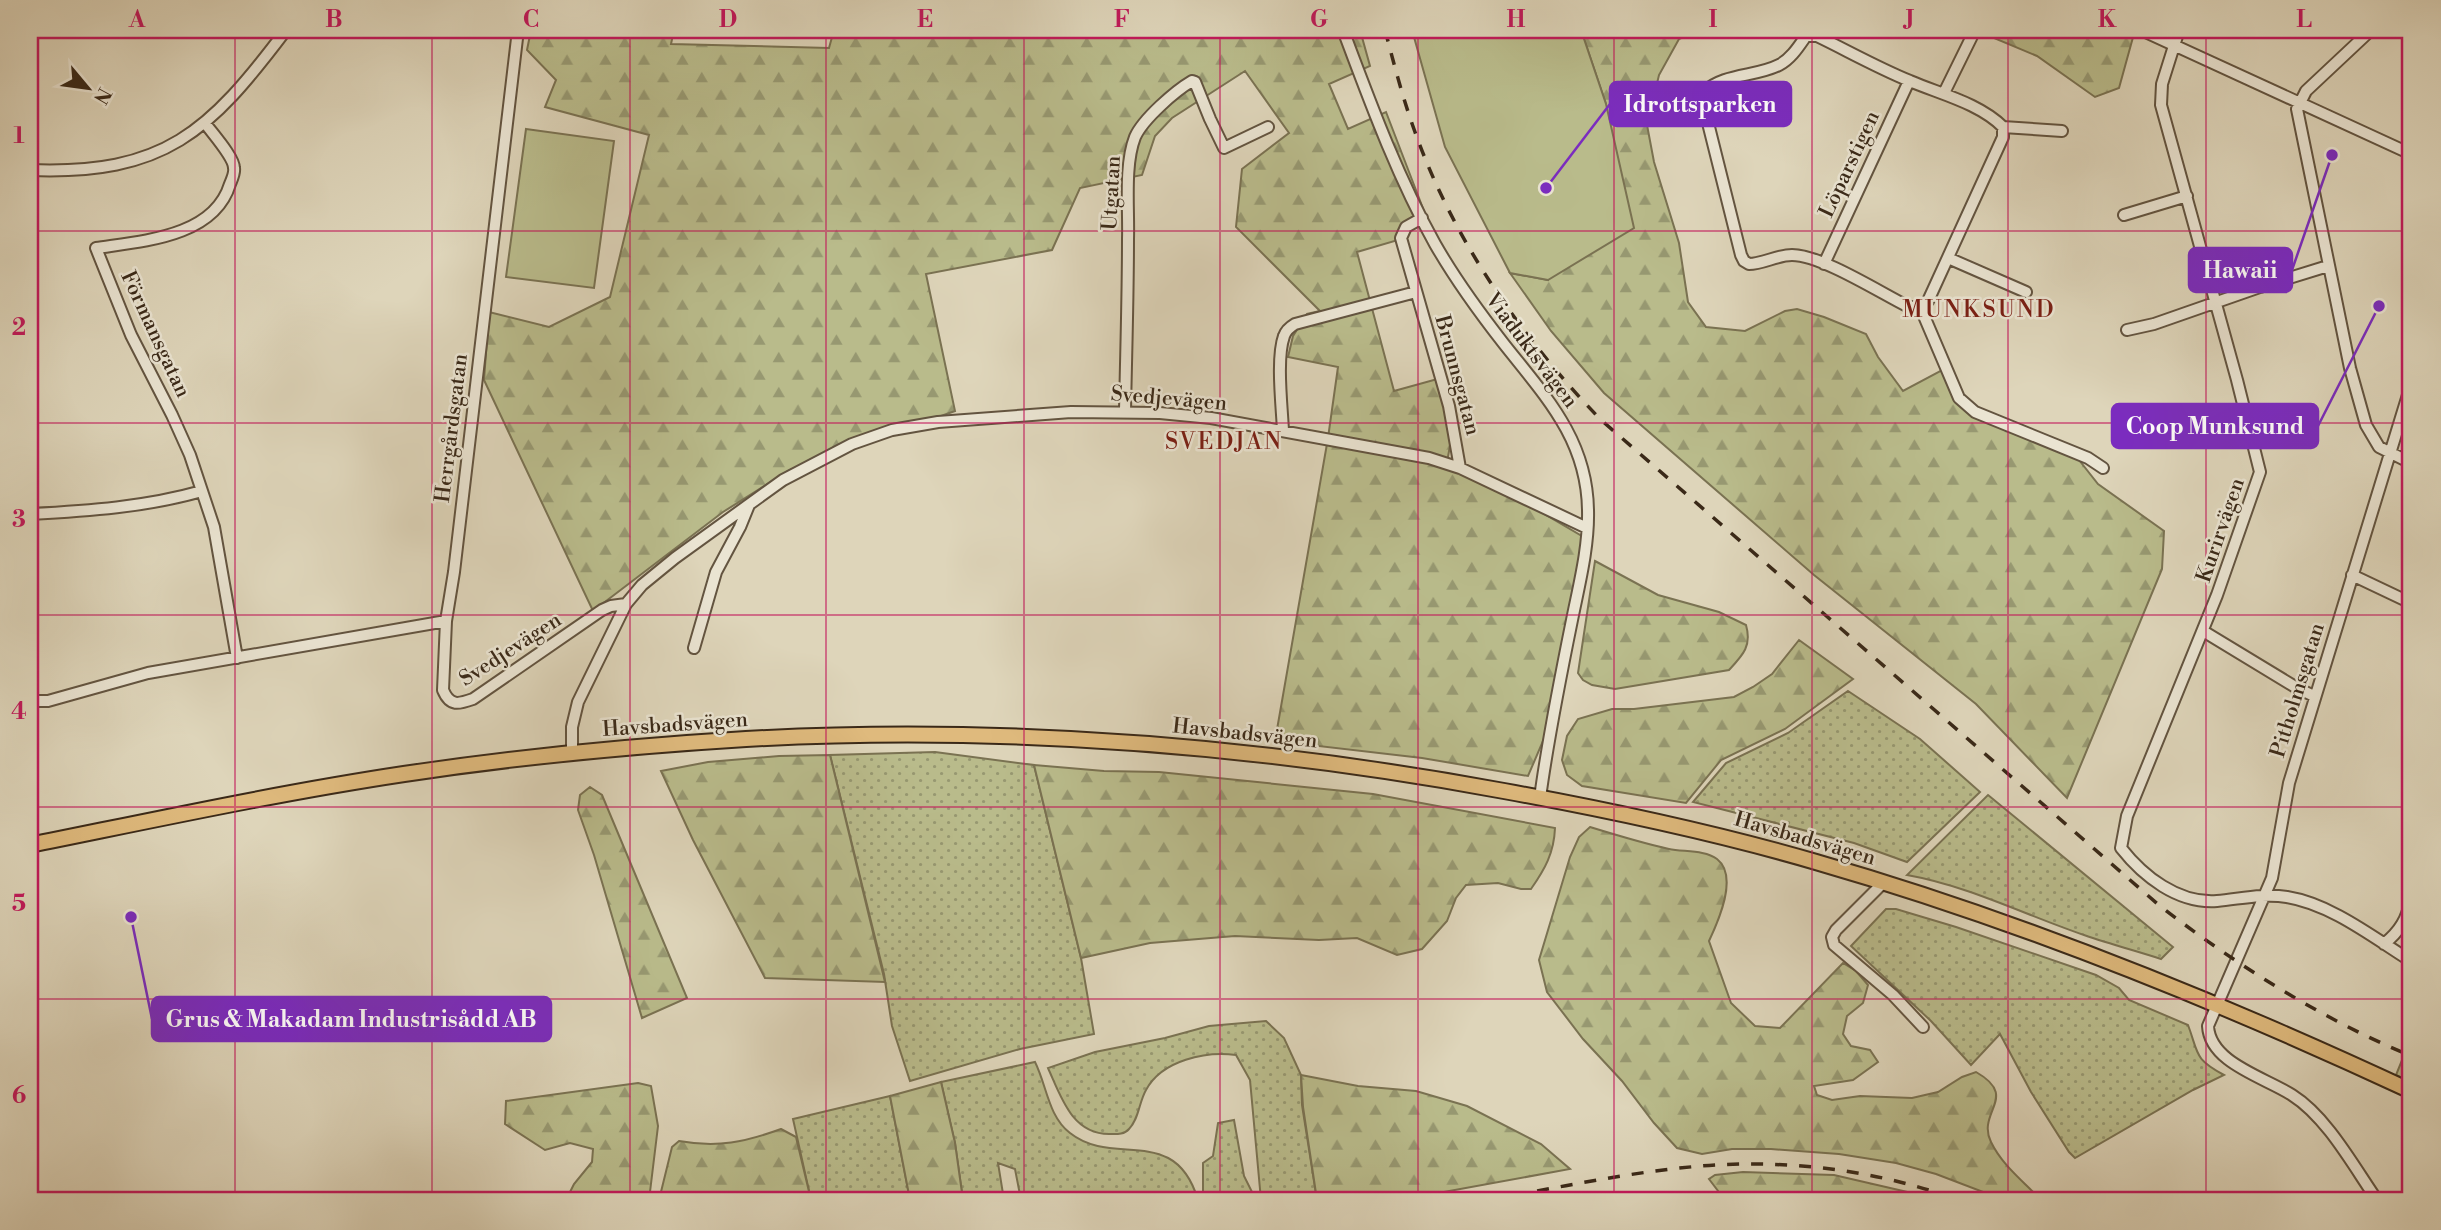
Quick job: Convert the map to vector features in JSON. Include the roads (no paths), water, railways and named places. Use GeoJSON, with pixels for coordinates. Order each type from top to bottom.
{"type":"FeatureCollection","features":[{"type":"Feature","properties":{"kind":"main road","name":"Havsbadsvägen"},"geometry":{"type":"LineString","coordinates":[[30,845],[402,774],[572,753],[746,739],[971,735],[1063,738],[1217,750],[1434,778],[1540,798],[1737,841],[1884,882],[2050,938],[2216,1003],[2411,1091]]}},
{"type":"Feature","properties":{"kind":"street"},"geometry":{"type":"LineString","coordinates":[[30,170],[95,170],[133,161],[166,148],[193,133],[220,110],[251,77],[286,30]]}},
{"type":"Feature","properties":{"kind":"street","name":"Herrgårdsgatan"},"geometry":{"type":"LineString","coordinates":[[446,621],[518,30]]}},
{"type":"Feature","properties":{"kind":"street","name":"Viaduktsvägen"},"geometry":{"type":"LineString","coordinates":[[1343,30],[1388,145],[1436,245],[1473,305],[1543,391],[1562,420],[1577,449],[1585,479],[1588,511],[1582,566],[1548,742],[1540,798]]}},
{"type":"Feature","properties":{"kind":"street"},"geometry":{"type":"LineString","coordinates":[[1944,93],[1975,30]]}},
{"type":"Feature","properties":{"kind":"street"},"geometry":{"type":"LineString","coordinates":[[2141,30],[2411,155]]}},
{"type":"Feature","properties":{"kind":"street","name":"Kurirvägen"},"geometry":{"type":"LineString","coordinates":[[2179,30],[2162,84],[2161,105],[2260,469],[2241,532],[2127,817],[2122,848],[2146,874],[2175,893],[2194,900],[2213,901],[2265,895]]}},
{"type":"Feature","properties":{"kind":"street"},"geometry":{"type":"LineString","coordinates":[[2371,30],[2306,91],[2299,103],[2298,115],[2350,368],[2366,425],[2379,447],[2411,463]]}},
{"type":"Feature","properties":{"kind":"street"},"geometry":{"type":"LineString","coordinates":[[1921,309],[1907,306],[1824,264],[1791,255],[1759,264],[1744,261],[1703,103],[1704,92],[1715,84],[1779,65],[1806,36],[1817,36],[1909,81],[1944,93],[1995,119],[2003,127],[2062,131]]}},
{"type":"Feature","properties":{"kind":"street","name":"Utgatan"},"geometry":{"type":"LineString","coordinates":[[1125,412],[1130,152],[1135,137],[1152,115],[1192,81],[1195,82],[1224,148],[1268,127]]}},
{"type":"Feature","properties":{"kind":"street","name":"Löparstigen"},"geometry":{"type":"LineString","coordinates":[[1824,264],[1909,81]]}},
{"type":"Feature","properties":{"kind":"street","name":"Förmansgatan"},"geometry":{"type":"LineString","coordinates":[[205,123],[235,169],[221,205],[207,218],[182,230],[146,241],[96,248],[131,335],[172,415],[202,491],[214,527],[237,657]]}},
{"type":"Feature","properties":{"kind":"street"},"geometry":{"type":"LineString","coordinates":[[1921,309],[1928,301],[2003,137],[2003,127]]}},
{"type":"Feature","properties":{"kind":"street"},"geometry":{"type":"LineString","coordinates":[[2124,215],[2186,197]]}},
{"type":"Feature","properties":{"kind":"street","name":"Brunnsgatan"},"geometry":{"type":"LineString","coordinates":[[1422,218],[1406,227],[1401,238],[1449,406],[1460,468]]}},
{"type":"Feature","properties":{"kind":"street"},"geometry":{"type":"LineString","coordinates":[[1948,258],[2026,292]]}},
{"type":"Feature","properties":{"kind":"street"},"geometry":{"type":"LineString","coordinates":[[2127,330],[2154,324],[2328,266]]}},
{"type":"Feature","properties":{"kind":"street","name":"Brunnsgatan"},"geometry":{"type":"LineString","coordinates":[[1283,432],[1281,355],[1283,337],[1288,328],[1416,292]]}},
{"type":"Feature","properties":{"kind":"street"},"geometry":{"type":"LineString","coordinates":[[1921,309],[1963,403],[1975,412],[2088,458],[2103,468]]}},
{"type":"Feature","properties":{"kind":"street","name":"Pitholmsgatan"},"geometry":{"type":"LineString","coordinates":[[2377,1200],[2306,1105],[2293,1095],[2223,1057],[2208,1036],[2208,1026],[2265,895],[2275,861],[2289,783],[2411,385]]}},
{"type":"Feature","properties":{"kind":"street","name":"Svedjevägen"},"geometry":{"type":"LineString","coordinates":[[572,753],[572,727],[578,702],[626,604],[642,585],[750,502],[815,461],[892,430],[938,422],[1071,412],[1160,413],[1211,418],[1429,458],[1460,468],[1587,528]]}},
{"type":"Feature","properties":{"kind":"street"},"geometry":{"type":"LineString","coordinates":[[30,514],[91,510],[174,499],[202,491]]}},
{"type":"Feature","properties":{"kind":"street"},"geometry":{"type":"LineString","coordinates":[[694,648],[716,572],[750,502]]}},
{"type":"Feature","properties":{"kind":"street"},"geometry":{"type":"LineString","coordinates":[[2352,575],[2411,604]]}},
{"type":"Feature","properties":{"kind":"street","name":"Svedjevägen"},"geometry":{"type":"LineString","coordinates":[[446,621],[443,690],[450,703],[457,704],[473,699],[602,610],[626,604]]}},
{"type":"Feature","properties":{"kind":"street"},"geometry":{"type":"LineString","coordinates":[[30,698],[37,702],[48,701],[148,673],[446,621]]}},
{"type":"Feature","properties":{"kind":"street"},"geometry":{"type":"LineString","coordinates":[[2203,631],[2314,696]]}},
{"type":"Feature","properties":{"kind":"street"},"geometry":{"type":"LineString","coordinates":[[1884,882],[1836,930],[1832,937],[1834,945],[1893,995],[1923,1027]]}},
{"type":"Feature","properties":{"kind":"street"},"geometry":{"type":"LineString","coordinates":[[2265,895],[2288,897],[2314,905],[2339,917],[2411,961]]}},
{"type":"Feature","properties":{"kind":"street"},"geometry":{"type":"LineString","coordinates":[[2384,944],[2398,933],[2411,907]]}},
{"type":"Feature","properties":{"kind":"railway"},"geometry":{"type":"LineString","coordinates":[[1385,30],[1415,132],[1449,211],[1470,249],[1517,321],[1601,420],[2160,906],[2250,970],[2312,1008],[2411,1056]]}},
{"type":"Feature","properties":{"kind":"railway"},"geometry":{"type":"LineString","coordinates":[[1490,1200],[1648,1172],[1733,1164],[1799,1166],[1864,1174],[1958,1200]]}},
{"type":"Feature","properties":{"kind":"place","name":"Hawaii"},"geometry":{"type":"Point","coordinates":[2332,155]}},
{"type":"Feature","properties":{"kind":"place","name":"Idrottsparken"},"geometry":{"type":"Point","coordinates":[1546,188]}},
{"type":"Feature","properties":{"kind":"place","name":"Coop Munksund"},"geometry":{"type":"Point","coordinates":[2379,306]}},
{"type":"Feature","properties":{"kind":"place","name":"Grus & Makadam Industrisådd AB"},"geometry":{"type":"Point","coordinates":[131,917]}},
{"type":"Feature","properties":{"kind":"district","name":"MUNKSUND"},"geometry":{"type":"Point","coordinates":[1979,309]}},
{"type":"Feature","properties":{"kind":"district","name":"SVEDJAN"},"geometry":{"type":"Point","coordinates":[1224,441]}}]}
